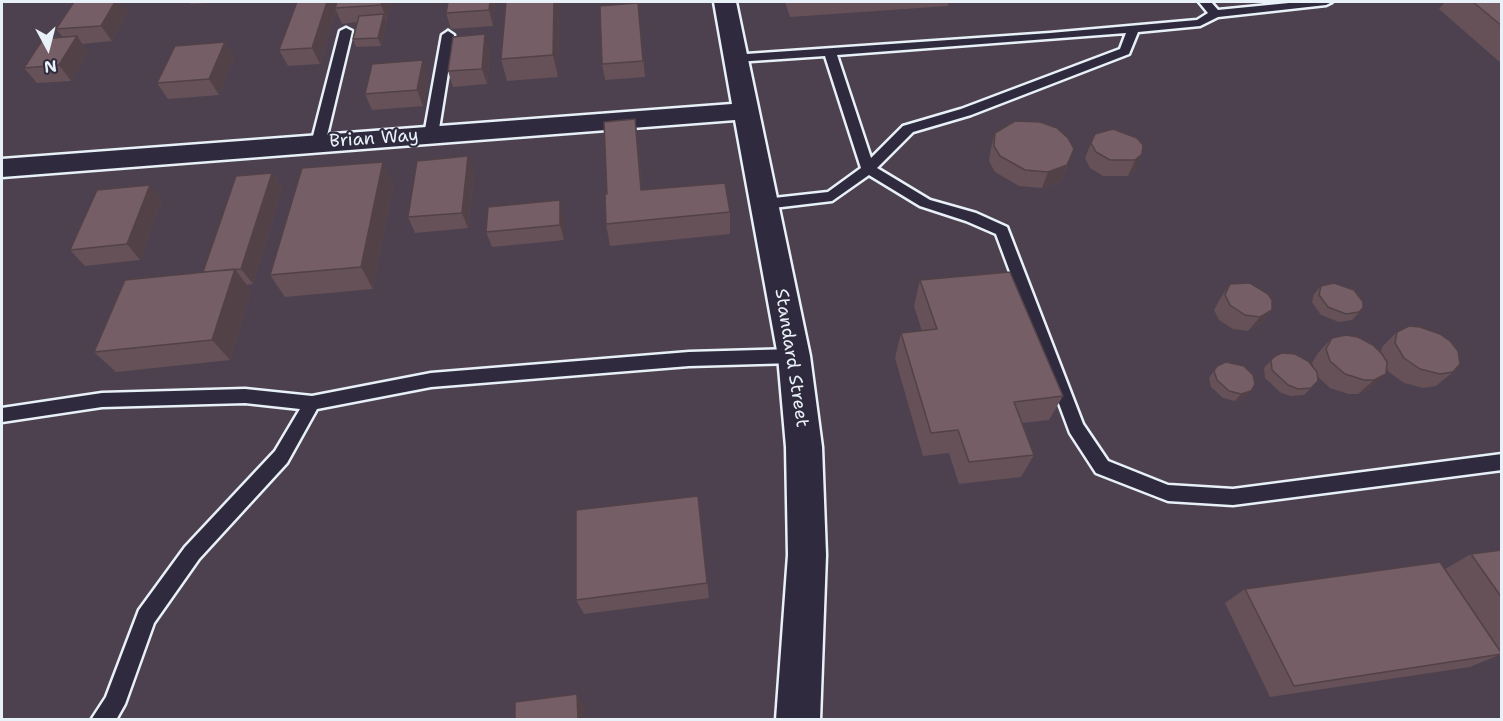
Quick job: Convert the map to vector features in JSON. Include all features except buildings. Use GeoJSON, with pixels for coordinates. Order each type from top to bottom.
{"type":"FeatureCollection","features":[{"type":"Feature","properties":{"kind":"street","name":"Standard Street"},"geometry":{"type":"LineString","coordinates":[[725,2],[794,356],[804,447],[807,555],[798,720]]}},
{"type":"Feature","properties":{"kind":"street","name":"Brian Way"},"geometry":{"type":"LineString","coordinates":[[2,168],[747,111]]}},
{"type":"Feature","properties":{"kind":"lane"},"geometry":{"type":"LineString","coordinates":[[1205,2],[1215,14]]}},
{"type":"Feature","properties":{"kind":"lane"},"geometry":{"type":"LineString","coordinates":[[736,58],[1200,24],[1215,14],[1326,2]]}},
{"type":"Feature","properties":{"kind":"lane"},"geometry":{"type":"LineString","coordinates":[[765,204],[832,196],[868,169],[908,129],[966,112],[1125,51],[1133,30]]}},
{"type":"Feature","properties":{"kind":"lane"},"geometry":{"type":"LineString","coordinates":[[318,144],[346,31]]}},
{"type":"Feature","properties":{"kind":"lane"},"geometry":{"type":"LineString","coordinates":[[431,135],[448,34]]}},
{"type":"Feature","properties":{"kind":"lane"},"geometry":{"type":"LineString","coordinates":[[830,51],[868,169],[925,203],[971,217],[1002,231],[1076,428],[1102,467],[1168,493],[1233,497],[1502,462]]}},
{"type":"Feature","properties":{"kind":"lane"},"geometry":{"type":"LineString","coordinates":[[2,415],[102,400],[245,396],[312,403],[431,380],[689,359],[794,356]]}},
{"type":"Feature","properties":{"kind":"lane"},"geometry":{"type":"LineString","coordinates":[[102,720],[114,704],[146,617],[192,554],[281,458],[312,403]]}},
{"type":"Feature","properties":{"kind":"shaded area"},"geometry":{"type":"Polygon","coordinates":[[[2,2],[1501,2],[1501,719],[2,719],[2,2]]]}}]}
